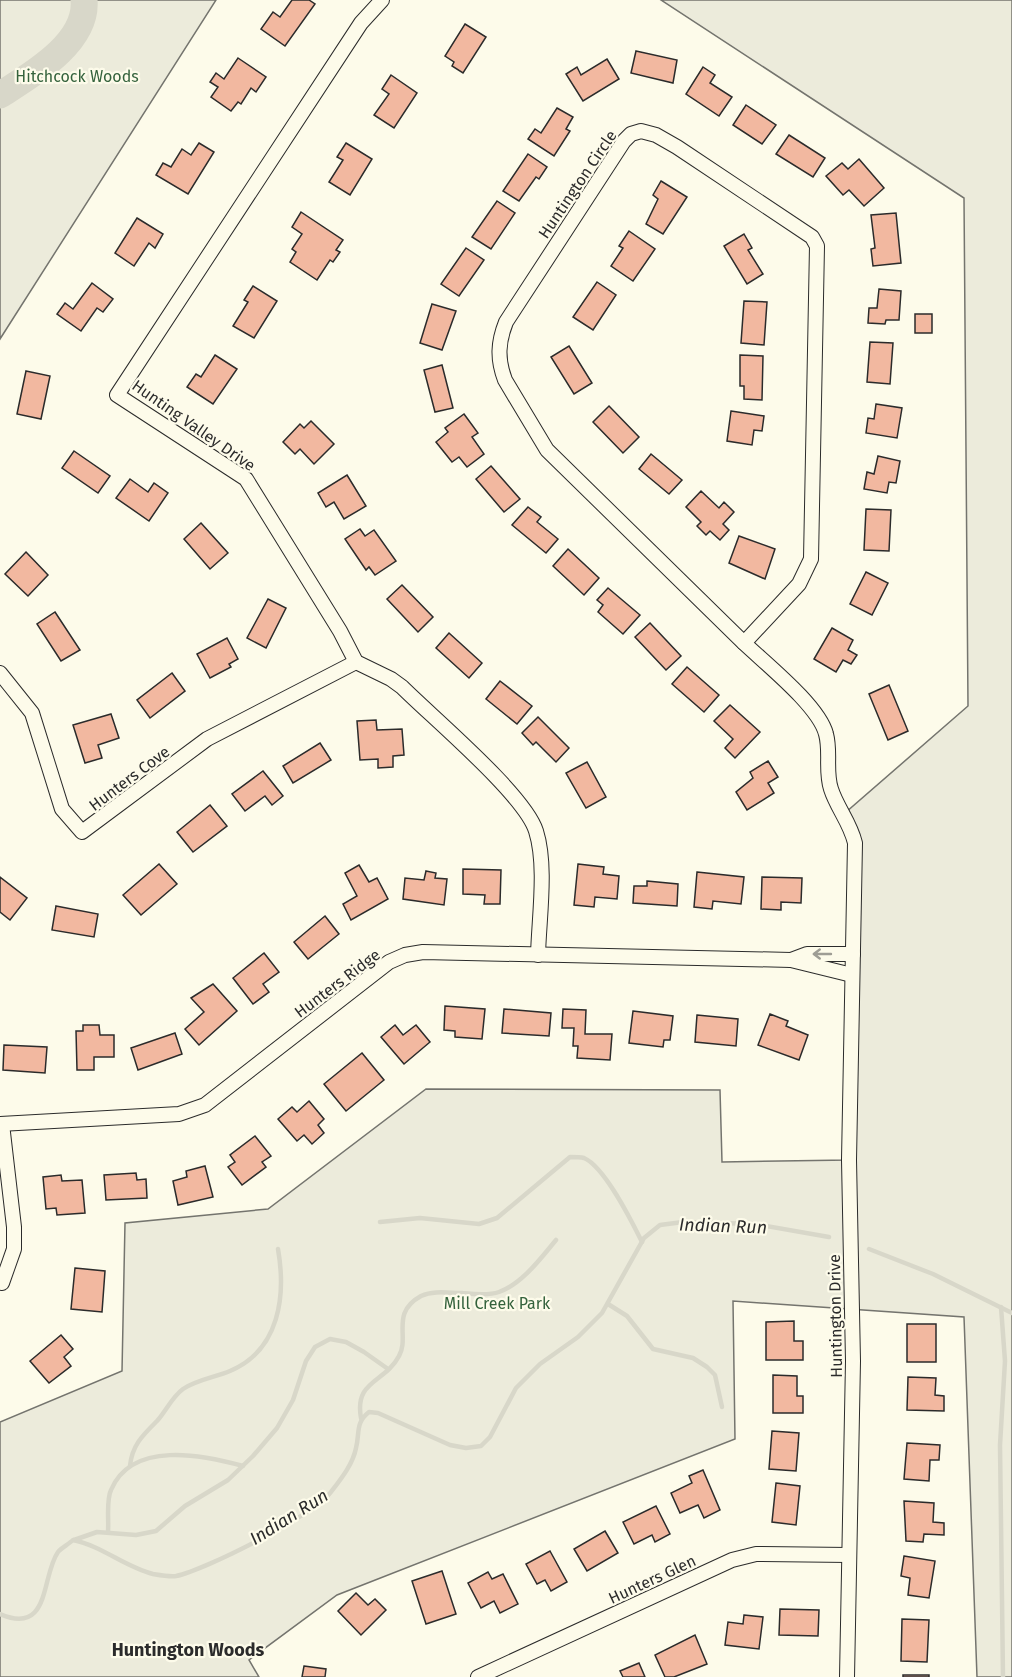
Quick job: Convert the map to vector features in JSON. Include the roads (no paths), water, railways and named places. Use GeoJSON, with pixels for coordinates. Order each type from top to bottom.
{"type":"FeatureCollection","features":[{"type":"Feature","properties":{"kind":"street","name":"Hunting Valley Drive"},"geometry":{"type":"LineString","coordinates":[[356,662],[246,479],[117,394],[362,23],[382,0]]}},
{"type":"Feature","properties":{"kind":"street","name":"Huntington Circle"},"geometry":{"type":"LineString","coordinates":[[744,643],[799,584],[811,559],[817,246],[812,237],[677,147],[650,132],[641,131],[631,134],[624,141],[506,321],[500,337],[500,368],[547,450],[744,643],[813,710],[826,733],[830,786],[851,828],[855,843],[854,954]]}},
{"type":"Feature","properties":{"kind":"street","name":"Hunters Cove"},"geometry":{"type":"LineString","coordinates":[[0,673],[32,713],[62,808],[82,832],[207,740],[356,662]]}},
{"type":"Feature","properties":{"kind":"street"},"geometry":{"type":"LineString","coordinates":[[356,662],[402,687],[527,812],[540,848],[538,955]]}},
{"type":"Feature","properties":{"kind":"street","name":"Hunters Ridge"},"geometry":{"type":"LineString","coordinates":[[1,1124],[179,1114],[194,1110],[205,1105],[389,962],[405,955],[423,952],[791,960],[852,975]]}},
{"type":"Feature","properties":{"kind":"street","name":"Hunters Ridge"},"geometry":{"type":"LineString","coordinates":[[791,960],[807,954],[854,954]]}},
{"type":"Feature","properties":{"kind":"street","name":"Huntington Drive"},"geometry":{"type":"LineString","coordinates":[[847,1677],[853,1361],[849,1160],[854,954]]}},
{"type":"Feature","properties":{"kind":"street"},"geometry":{"type":"LineString","coordinates":[[1,1124],[14,1227],[14,1249],[2,1283]]}},
{"type":"Feature","properties":{"kind":"street","name":"Hunters Glen"},"geometry":{"type":"LineString","coordinates":[[478,1677],[732,1560],[756,1554],[849,1555]]}},
{"type":"Feature","properties":{"kind":"waterway"},"geometry":{"type":"LineString","coordinates":[[0,95],[27,78],[67,44],[83,16],[84,0]]}},
{"type":"Feature","properties":{"kind":"waterway"},"geometry":{"type":"LineString","coordinates":[[380,1222],[420,1218],[479,1224],[497,1218],[570,1157],[579,1157],[592,1163],[601,1172],[625,1209],[642,1242]]}},
{"type":"Feature","properties":{"kind":"waterway","name":"Indian Run"},"geometry":{"type":"LineString","coordinates":[[0,1614],[16,1619],[28,1617],[36,1610],[42,1600],[58,1552],[73,1540],[94,1547],[143,1571],[176,1576],[210,1564],[282,1527],[321,1502],[331,1492],[352,1460],[360,1424],[369,1412],[378,1413],[450,1445],[466,1448],[481,1446],[490,1437],[516,1388],[540,1364],[578,1337],[602,1313],[644,1238],[660,1225],[683,1222],[755,1224],[829,1237]]}},
{"type":"Feature","properties":{"kind":"waterway"},"geometry":{"type":"LineString","coordinates":[[361,1418],[360,1406],[366,1389],[386,1372],[399,1356],[403,1341],[403,1317],[412,1303],[421,1296],[431,1293],[499,1292],[523,1277],[556,1240]]}},
{"type":"Feature","properties":{"kind":"waterway"},"geometry":{"type":"LineString","coordinates":[[130,1466],[133,1452],[139,1441],[179,1392],[194,1383],[230,1371],[247,1362],[260,1350],[276,1319],[280,1302],[278,1249]]}},
{"type":"Feature","properties":{"kind":"waterway","name":"Indian Run"},"geometry":{"type":"LineString","coordinates":[[869,1249],[933,1274],[1012,1313]]}},
{"type":"Feature","properties":{"kind":"waterway"},"geometry":{"type":"LineString","coordinates":[[608,1304],[627,1316],[653,1349],[693,1358],[707,1367],[715,1375],[722,1407]]}},
{"type":"Feature","properties":{"kind":"waterway"},"geometry":{"type":"LineString","coordinates":[[1001,1307],[1005,1361],[1000,1445],[1003,1677]]}},
{"type":"Feature","properties":{"kind":"waterway"},"geometry":{"type":"LineString","coordinates":[[74,1540],[97,1532],[136,1535],[156,1531],[185,1506],[228,1480],[277,1428],[293,1400],[306,1361],[315,1347],[330,1339],[346,1342],[388,1369]]}},
{"type":"Feature","properties":{"kind":"waterway"},"geometry":{"type":"LineString","coordinates":[[108,1532],[109,1494],[121,1474],[135,1464],[151,1458],[170,1455],[208,1458],[243,1466]]}},
{"type":"Feature","properties":{"kind":"district","name":"Huntington Woods"},"geometry":{"type":"Point","coordinates":[188,1650]}},
{"type":"Feature","properties":{"kind":"park label","name":"Hitchcock Woods"},"geometry":{"type":"Point","coordinates":[77,76]}},
{"type":"Feature","properties":{"kind":"park label","name":"Mill Creek Park"},"geometry":{"type":"Point","coordinates":[497,1303]}}]}
